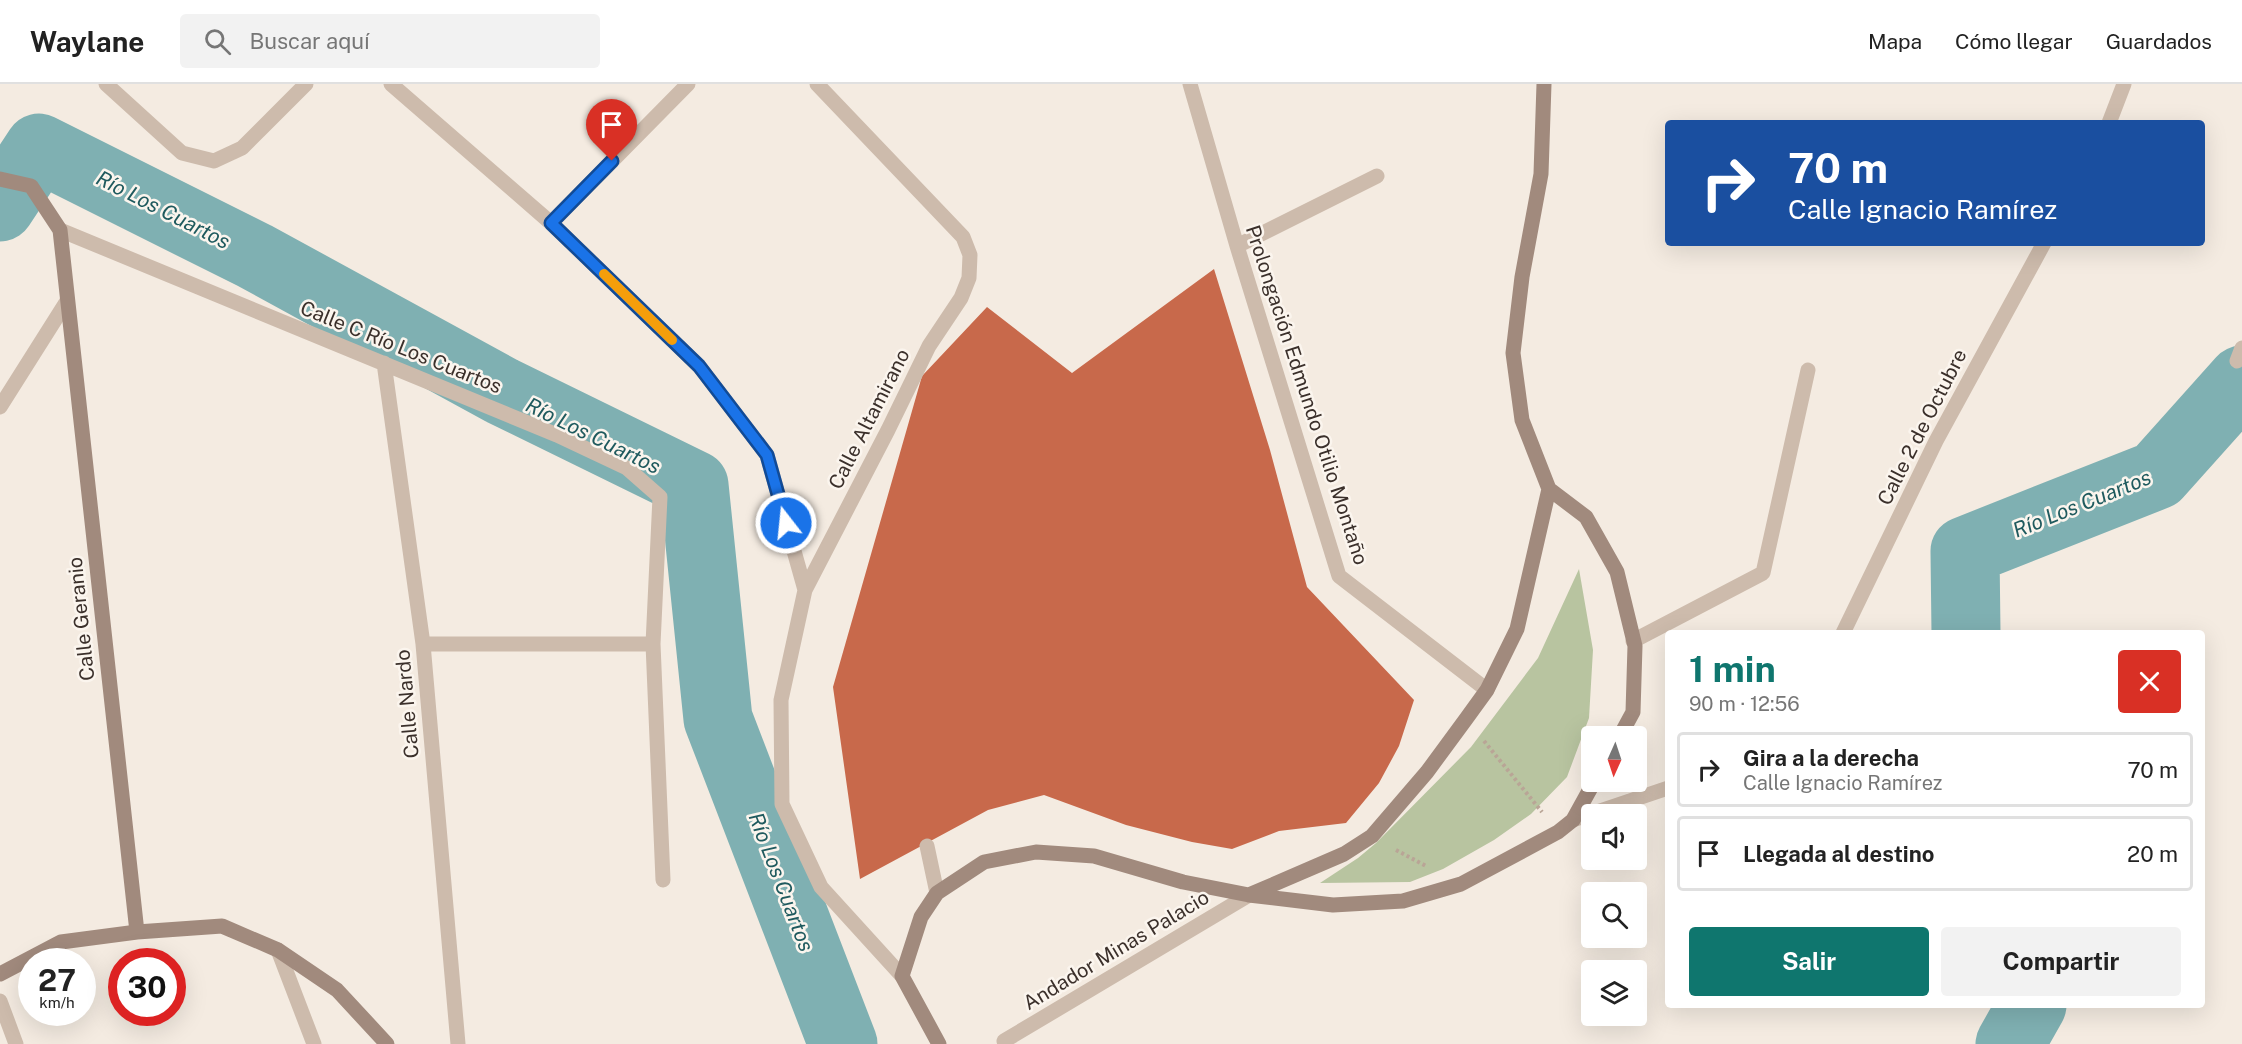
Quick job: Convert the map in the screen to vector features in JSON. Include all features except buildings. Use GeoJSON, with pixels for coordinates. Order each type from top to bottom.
{"type":"FeatureCollection","features":[{"type":"Feature","properties":{"kind":"main road"},"geometry":{"type":"LineString","coordinates":[[1544,84],[1541,174],[1521,277],[1513,353],[1522,420],[1549,489],[1586,517],[1617,572],[1635,646],[1633,712],[1625,726]]}},
{"type":"Feature","properties":{"kind":"main road"},"geometry":{"type":"LineString","coordinates":[[0,179],[31,186],[60,230]]}},
{"type":"Feature","properties":{"kind":"main road","name":"Calle Geranio"},"geometry":{"type":"LineString","coordinates":[[60,230],[137,933]]}},
{"type":"Feature","properties":{"kind":"main road"},"geometry":{"type":"LineString","coordinates":[[1249,895],[1344,854],[1372,836],[1426,772],[1466,719],[1486,690],[1517,629],[1549,489]]}},
{"type":"Feature","properties":{"kind":"main road"},"geometry":{"type":"LineString","coordinates":[[939,1044],[902,976],[921,917],[937,893],[984,862],[1036,852],[1094,856],[1183,882],[1249,895],[1333,905],[1403,901],[1461,884],[1558,832],[1573,820],[1588,792]]}},
{"type":"Feature","properties":{"kind":"main road"},"geometry":{"type":"LineString","coordinates":[[0,974],[61,942],[222,926],[278,950],[337,990],[387,1044]]}},
{"type":"Feature","properties":{"kind":"street"},"geometry":{"type":"LineString","coordinates":[[106,84],[182,153],[214,161],[242,148],[306,84]]}},
{"type":"Feature","properties":{"kind":"street"},"geometry":{"type":"LineString","coordinates":[[391,84],[551,223],[699,366],[767,455],[805,590]]}},
{"type":"Feature","properties":{"kind":"street"},"geometry":{"type":"LineString","coordinates":[[551,223],[688,84]]}},
{"type":"Feature","properties":{"kind":"street","name":"Calle Altamirano"},"geometry":{"type":"LineString","coordinates":[[817,84],[963,237],[970,255],[969,278],[961,298],[929,346],[805,590],[781,700],[782,804],[821,887],[902,976]]}},
{"type":"Feature","properties":{"kind":"street","name":"Prolongación Edmundo Otilio Montaño"},"geometry":{"type":"LineString","coordinates":[[1190,84],[1237,246],[1339,576],[1486,690]]}},
{"type":"Feature","properties":{"kind":"street"},"geometry":{"type":"LineString","coordinates":[[2110,120],[2124,84]]}},
{"type":"Feature","properties":{"kind":"street"},"geometry":{"type":"LineString","coordinates":[[1237,246],[1377,176]]}},
{"type":"Feature","properties":{"kind":"street","name":"Calle C Río Los Cuartos"},"geometry":{"type":"LineString","coordinates":[[60,230],[557,435],[627,468],[660,497],[653,644],[663,880]]}},
{"type":"Feature","properties":{"kind":"street","name":"Calle 2 de Octubre"},"geometry":{"type":"LineString","coordinates":[[1845,630],[1936,441],[2042,246]]}},
{"type":"Feature","properties":{"kind":"street"},"geometry":{"type":"LineString","coordinates":[[0,406],[67,301]]}},
{"type":"Feature","properties":{"kind":"street","name":"Calle Nardo"},"geometry":{"type":"LineString","coordinates":[[384,363],[423,644],[458,1044]]}},
{"type":"Feature","properties":{"kind":"street"},"geometry":{"type":"LineString","coordinates":[[1633,641],[1763,573],[1808,370]]}},
{"type":"Feature","properties":{"kind":"street"},"geometry":{"type":"LineString","coordinates":[[423,644],[653,644]]}},
{"type":"Feature","properties":{"kind":"street"},"geometry":{"type":"LineString","coordinates":[[1573,820],[1665,789]]}},
{"type":"Feature","properties":{"kind":"street"},"geometry":{"type":"LineString","coordinates":[[927,846],[937,893]]}},
{"type":"Feature","properties":{"kind":"street","name":"Andador Minas Palacio"},"geometry":{"type":"LineString","coordinates":[[1004,1041],[1249,895]]}},
{"type":"Feature","properties":{"kind":"street"},"geometry":{"type":"LineString","coordinates":[[278,950],[314,1044]]}},
{"type":"Feature","properties":{"kind":"street"},"geometry":{"type":"LineString","coordinates":[[0,1001],[16,1044]]}},
{"type":"Feature","properties":{"kind":"path"},"geometry":{"type":"LineString","coordinates":[[1466,719],[1558,832]]}},
{"type":"Feature","properties":{"kind":"path"},"geometry":{"type":"LineString","coordinates":[[1372,836],[1461,884]]}},
{"type":"Feature","properties":{"kind":"green space"},"geometry":{"type":"Polygon","coordinates":[[[1579,569],[1593,650],[1589,718],[1586,726],[1581,726],[1581,739],[1567,777],[1531,814],[1494,840],[1443,869],[1410,882],[1320,883],[1376,843],[1471,747],[1538,658],[1579,569]]]}},
{"type":"Feature","properties":{"kind":"waterway","name":"Río Los Cuartos"},"geometry":{"type":"LineString","coordinates":[[0,207],[39,148],[255,256],[502,391],[694,485],[718,719],[843,1044]]}},
{"type":"Feature","properties":{"kind":"waterway","name":"Río Los Cuartos"},"geometry":{"type":"LineString","coordinates":[[1966,630],[1965,551],[2157,475],[2242,380]]}},
{"type":"Feature","properties":{"kind":"waterway","name":"Río Los Cuartos"},"geometry":{"type":"LineString","coordinates":[[2010,1044],[2030,1008]]}},
{"type":"Feature","properties":{"kind":"slow traffic"},"geometry":{"type":"LineString","coordinates":[[604,274],[672,340]]}},
{"type":"Feature","properties":{"kind":"route"},"geometry":{"type":"LineString","coordinates":[[612,161],[551,223],[699,366],[767,455],[786,523]]}}]}
